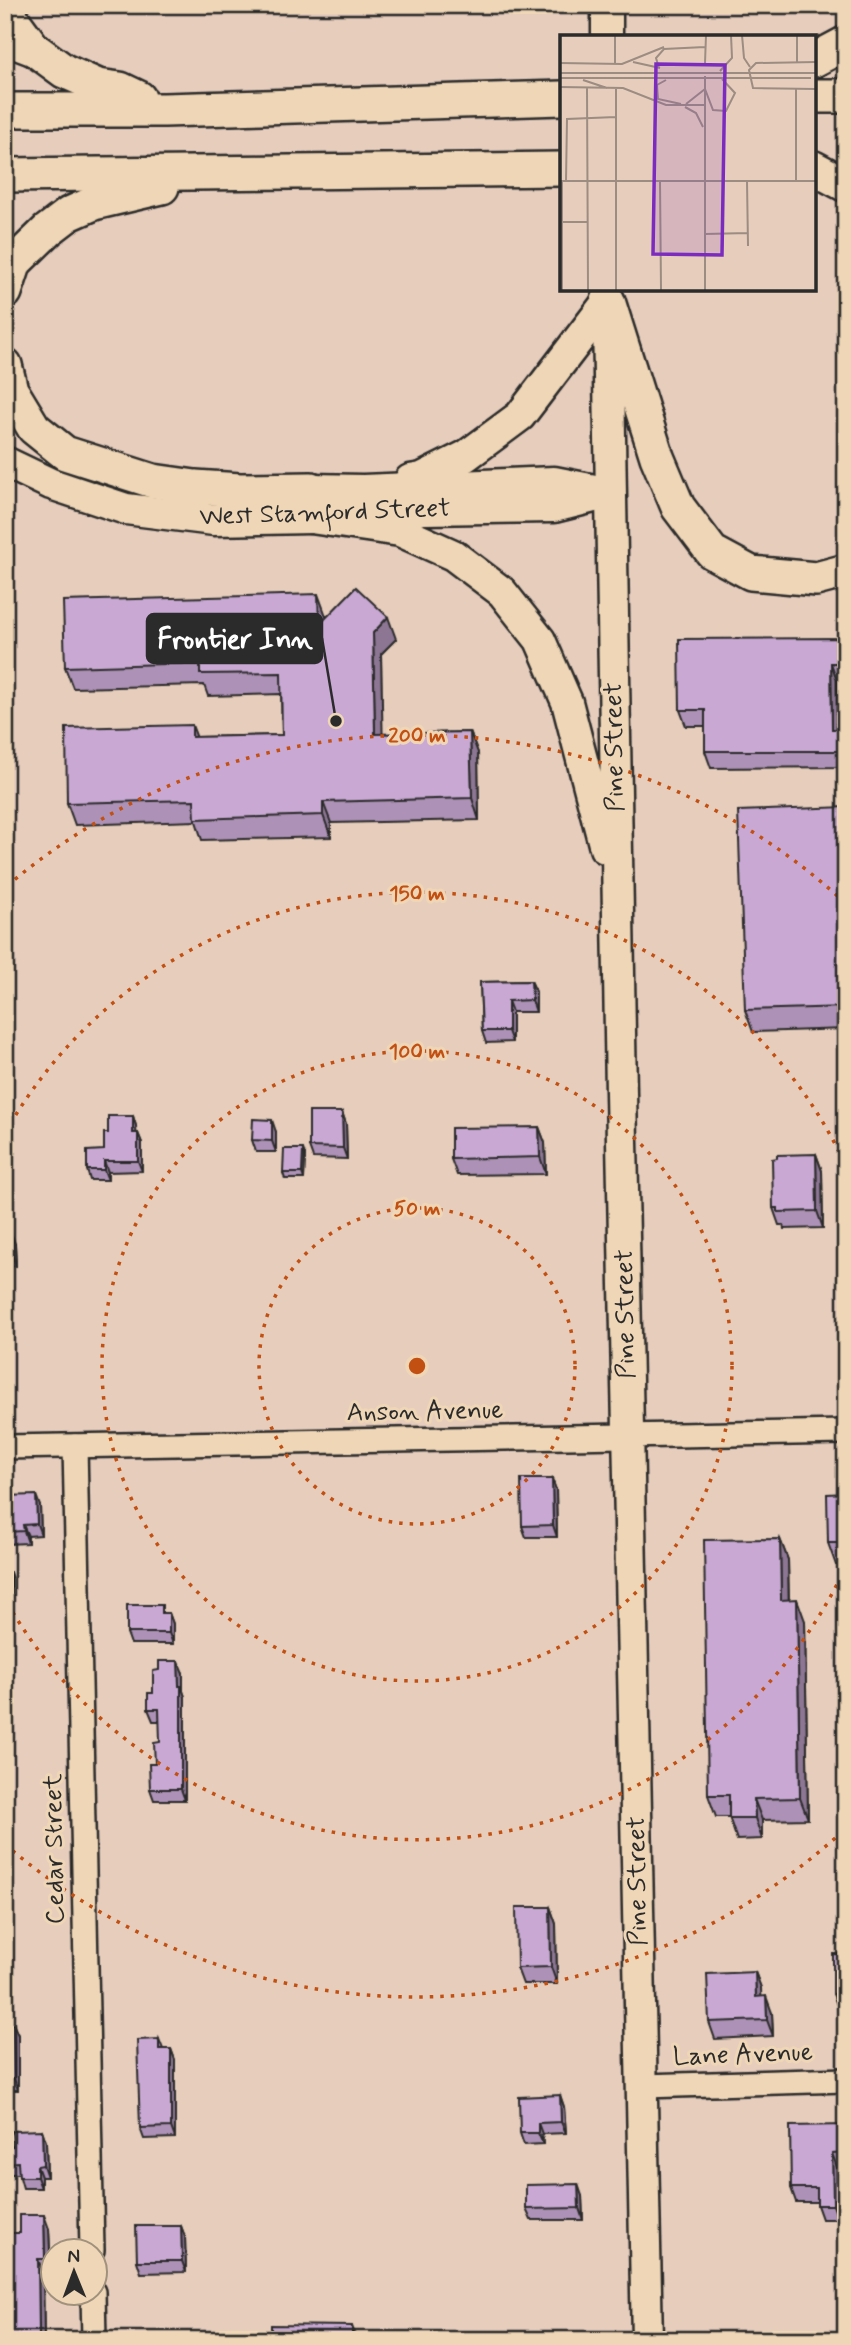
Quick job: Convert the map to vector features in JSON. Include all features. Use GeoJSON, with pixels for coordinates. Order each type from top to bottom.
{"type":"FeatureCollection","features":[{"type":"Feature","properties":{"kind":"highway"},"geometry":{"type":"LineString","coordinates":[[6,5],[20,43],[64,71],[98,86],[120,89],[164,110]]}},
{"type":"Feature","properties":{"kind":"highway"},"geometry":{"type":"LineString","coordinates":[[816,59],[846,43]]}},
{"type":"Feature","properties":{"kind":"highway"},"geometry":{"type":"LineString","coordinates":[[816,96],[846,96]]}},
{"type":"Feature","properties":{"kind":"highway"},"geometry":{"type":"LineString","coordinates":[[5,110],[164,110],[560,98]]}},
{"type":"Feature","properties":{"kind":"highway"},"geometry":{"type":"LineString","coordinates":[[816,165],[846,162]]}},
{"type":"Feature","properties":{"kind":"highway"},"geometry":{"type":"LineString","coordinates":[[816,166],[846,185]]}},
{"type":"Feature","properties":{"kind":"highway"},"geometry":{"type":"LineString","coordinates":[[5,175],[560,170]]}},
{"type":"Feature","properties":{"kind":"highway"},"geometry":{"type":"LineString","coordinates":[[9,276],[48,230],[69,215],[94,203],[217,174]]}},
{"type":"Feature","properties":{"kind":"highway"},"geometry":{"type":"LineString","coordinates":[[608,295],[657,457],[678,507],[712,552],[751,573],[816,579],[846,571]]}},
{"type":"Feature","properties":{"kind":"highway"},"geometry":{"type":"LineString","coordinates":[[5,365],[11,390],[34,428],[65,453],[153,481],[240,490],[311,504]]}},
{"type":"Feature","properties":{"kind":"main road"},"geometry":{"type":"LineString","coordinates":[[607,5],[607,35]]}},
{"type":"Feature","properties":{"kind":"main road"},"geometry":{"type":"LineString","coordinates":[[311,504],[422,478],[466,456],[520,416],[608,295]]}},
{"type":"Feature","properties":{"kind":"main road","name":"Pine Street"},"geometry":{"type":"LineString","coordinates":[[608,295],[617,895],[647,2340]]}},
{"type":"Feature","properties":{"kind":"main road","name":"West Stamford Street"},"geometry":{"type":"LineString","coordinates":[[5,462],[51,484],[125,509],[214,520],[311,504],[363,510],[554,507],[610,493]]}},
{"type":"Feature","properties":{"kind":"main road"},"geometry":{"type":"LineString","coordinates":[[363,490],[554,482],[610,493]]}},
{"type":"Feature","properties":{"kind":"main road"},"geometry":{"type":"LineString","coordinates":[[311,504],[400,531],[453,555],[502,592],[540,640],[567,702],[617,895]]}},
{"type":"Feature","properties":{"kind":"street","name":"Anson Avenue"},"geometry":{"type":"LineString","coordinates":[[5,1447],[846,1432]]}},
{"type":"Feature","properties":{"kind":"street","name":"Cedar Street"},"geometry":{"type":"LineString","coordinates":[[75,1446],[92,2236]]}},
{"type":"Feature","properties":{"kind":"street","name":"Lane Avenue"},"geometry":{"type":"LineString","coordinates":[[643,2086],[846,2080]]}},
{"type":"Feature","properties":{"kind":"street"},"geometry":{"type":"LineString","coordinates":[[93,2306],[94,2340]]}},
{"type":"Feature","properties":{"kind":"building"},"geometry":{"type":"Polygon","coordinates":[[[356,587],[388,617],[373,633],[375,734],[470,732],[472,798],[323,802],[323,815],[195,819],[194,800],[67,803],[66,728],[192,725],[192,737],[282,735],[281,673],[200,674],[200,663],[65,667],[63,601],[318,594],[319,625],[356,587]]]}},
{"type":"Feature","properties":{"kind":"building"},"geometry":{"type":"Polygon","coordinates":[[[846,638],[846,663],[831,663],[832,729],[846,729],[846,751],[705,751],[705,710],[680,710],[679,639],[846,638]]]}},
{"type":"Feature","properties":{"kind":"building"},"geometry":{"type":"Polygon","coordinates":[[[846,807],[846,1007],[745,1010],[738,811],[846,807]]]}},
{"type":"Feature","properties":{"kind":"building"},"geometry":{"type":"Polygon","coordinates":[[[531,981],[532,1000],[508,1001],[508,1031],[482,1031],[480,982],[531,981]]]}},
{"type":"Feature","properties":{"kind":"building"},"geometry":{"type":"Polygon","coordinates":[[[309,1112],[342,1112],[343,1148],[309,1147],[309,1112]]]}},
{"type":"Feature","properties":{"kind":"building"},"geometry":{"type":"Polygon","coordinates":[[[108,1116],[133,1116],[133,1133],[138,1133],[138,1161],[104,1161],[104,1170],[87,1170],[87,1151],[104,1150],[108,1116]]]}},
{"type":"Feature","properties":{"kind":"building"},"geometry":{"type":"Polygon","coordinates":[[[253,1119],[272,1120],[272,1141],[252,1140],[253,1119]]]}},
{"type":"Feature","properties":{"kind":"building"},"geometry":{"type":"Polygon","coordinates":[[[539,1127],[540,1157],[451,1159],[451,1128],[539,1127]]]}},
{"type":"Feature","properties":{"kind":"building"},"geometry":{"type":"Polygon","coordinates":[[[284,1149],[303,1149],[302,1173],[283,1173],[284,1149]]]}},
{"type":"Feature","properties":{"kind":"building"},"geometry":{"type":"Polygon","coordinates":[[[816,1154],[817,1211],[778,1212],[778,1208],[773,1208],[772,1159],[777,1158],[777,1155],[816,1154]]]}},
{"type":"Feature","properties":{"kind":"building"},"geometry":{"type":"Polygon","coordinates":[[[11,1232],[12,1255],[5,1256],[5,1233],[11,1232]]]}},
{"type":"Feature","properties":{"kind":"building"},"geometry":{"type":"Polygon","coordinates":[[[521,1479],[552,1479],[553,1525],[522,1526],[521,1479]]]}},
{"type":"Feature","properties":{"kind":"building"},"geometry":{"type":"Polygon","coordinates":[[[846,1493],[846,1543],[828,1543],[827,1494],[846,1493]]]}},
{"type":"Feature","properties":{"kind":"building"},"geometry":{"type":"Polygon","coordinates":[[[36,1495],[37,1524],[23,1525],[24,1531],[5,1532],[5,1496],[36,1495]]]}},
{"type":"Feature","properties":{"kind":"building"},"geometry":{"type":"Polygon","coordinates":[[[780,1539],[781,1600],[797,1599],[800,1798],[754,1799],[755,1818],[729,1818],[729,1795],[708,1795],[704,1540],[780,1539]]]}},
{"type":"Feature","properties":{"kind":"building"},"geometry":{"type":"Polygon","coordinates":[[[5,1572],[10,1572],[10,1592],[5,1592],[5,1572]]]}},
{"type":"Feature","properties":{"kind":"building"},"geometry":{"type":"Polygon","coordinates":[[[127,1605],[162,1605],[162,1613],[169,1613],[169,1633],[127,1633],[127,1605]]]}},
{"type":"Feature","properties":{"kind":"building"},"geometry":{"type":"Polygon","coordinates":[[[159,1661],[178,1661],[181,1686],[181,1789],[150,1789],[149,1764],[155,1764],[154,1743],[160,1742],[159,1709],[148,1709],[148,1693],[153,1693],[153,1671],[159,1670],[159,1661]]]}},
{"type":"Feature","properties":{"kind":"building"},"geometry":{"type":"Polygon","coordinates":[[[516,1907],[550,1907],[551,1967],[517,1968],[516,1907]]]}},
{"type":"Feature","properties":{"kind":"building"},"geometry":{"type":"Polygon","coordinates":[[[833,1954],[846,1954],[846,1994],[833,1994],[833,1954]]]}},
{"type":"Feature","properties":{"kind":"building"},"geometry":{"type":"Polygon","coordinates":[[[755,1972],[756,1997],[766,1996],[767,2020],[709,2022],[707,1974],[755,1972]]]}},
{"type":"Feature","properties":{"kind":"building"},"geometry":{"type":"Polygon","coordinates":[[[5,2024],[13,2024],[14,2079],[5,2079],[5,2024]]]}},
{"type":"Feature","properties":{"kind":"building"},"geometry":{"type":"Polygon","coordinates":[[[159,2039],[159,2049],[171,2049],[171,2127],[140,2128],[137,2040],[159,2039]]]}},
{"type":"Feature","properties":{"kind":"building"},"geometry":{"type":"Polygon","coordinates":[[[560,2095],[561,2122],[538,2123],[538,2133],[520,2133],[519,2097],[560,2095]]]}},
{"type":"Feature","properties":{"kind":"building"},"geometry":{"type":"Polygon","coordinates":[[[846,2125],[846,2152],[832,2153],[833,2205],[817,2205],[817,2188],[791,2188],[790,2126],[846,2125]]]}},
{"type":"Feature","properties":{"kind":"building"},"geometry":{"type":"Polygon","coordinates":[[[42,2130],[43,2165],[37,2166],[37,2177],[19,2177],[18,2162],[5,2163],[5,2147],[13,2146],[12,2131],[42,2130]]]}},
{"type":"Feature","properties":{"kind":"building"},"geometry":{"type":"Polygon","coordinates":[[[578,2184],[579,2208],[526,2209],[526,2185],[578,2184]]]}},
{"type":"Feature","properties":{"kind":"building"},"geometry":{"type":"Polygon","coordinates":[[[20,2215],[44,2215],[44,2236],[38,2236],[37,2340],[5,2340],[5,2315],[10,2315],[10,2260],[5,2260],[5,2233],[20,2233],[20,2215]]]}},
{"type":"Feature","properties":{"kind":"building"},"geometry":{"type":"Polygon","coordinates":[[[136,2226],[181,2226],[182,2261],[137,2261],[136,2226]]]}},
{"type":"Feature","properties":{"kind":"building"},"geometry":{"type":"Polygon","coordinates":[[[271,2325],[352,2326],[352,2340],[271,2340],[271,2325]]]}},
{"type":"Feature","properties":{"kind":"building"},"geometry":{"type":"Polygon","coordinates":[[[842,2330],[846,2330],[846,2340],[842,2340],[842,2330]]]}},
{"type":"Feature","properties":{"kind":"place","name":"Frontier Inn"},"geometry":{"type":"Point","coordinates":[336,721]}}]}
